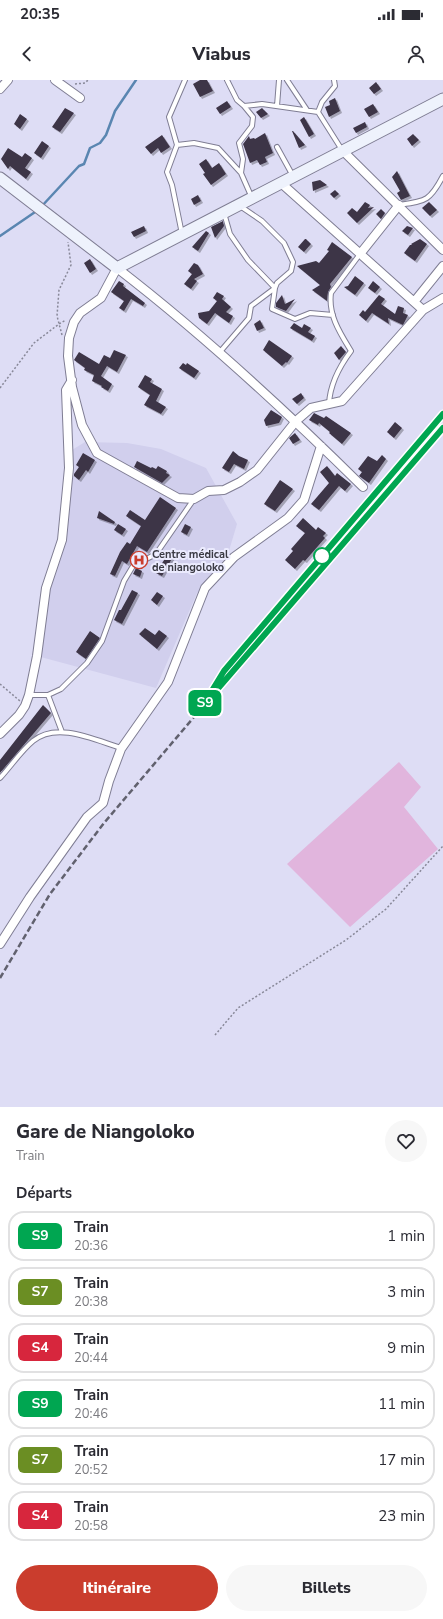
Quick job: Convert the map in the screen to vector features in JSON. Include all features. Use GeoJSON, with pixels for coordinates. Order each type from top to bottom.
{"type":"FeatureCollection","features":[{"type":"Feature","properties":{"kind":"main road"},"geometry":{"type":"LineString","coordinates":[[0,178],[117,268],[443,99]]}},
{"type":"Feature","properties":{"kind":"street"},"geometry":{"type":"LineString","coordinates":[[0,89],[8,80]]}},
{"type":"Feature","properties":{"kind":"street"},"geometry":{"type":"LineString","coordinates":[[55,80],[80,98]]}},
{"type":"Feature","properties":{"kind":"street"},"geometry":{"type":"LineString","coordinates":[[343,151],[443,250]]}},
{"type":"Feature","properties":{"kind":"street"},"geometry":{"type":"LineString","coordinates":[[281,183],[423,310]]}},
{"type":"Feature","properties":{"kind":"street"},"geometry":{"type":"LineString","coordinates":[[360,254],[399,205]]}},
{"type":"Feature","properties":{"kind":"street"},"geometry":{"type":"LineString","coordinates":[[414,302],[443,266]]}},
{"type":"Feature","properties":{"kind":"street"},"geometry":{"type":"LineString","coordinates":[[363,487],[296,421],[166,306],[117,268],[101,298],[80,313],[74,322],[69,338],[68,356],[72,380],[82,425],[97,453],[178,498],[194,499],[208,491],[224,490],[240,482],[257,470],[296,421],[312,408],[342,401],[423,310],[443,298]]}},
{"type":"Feature","properties":{"kind":"street"},"geometry":{"type":"LineString","coordinates":[[0,734],[19,715],[25,706],[29,695],[37,656],[46,588],[62,540],[69,468],[66,390],[72,380]]}},
{"type":"Feature","properties":{"kind":"street"},"geometry":{"type":"LineString","coordinates":[[0,944],[30,897],[87,817],[103,803],[109,781],[121,749],[168,682],[205,588],[234,557],[288,518],[304,500],[321,446]]}},
{"type":"Feature","properties":{"kind":"lane"},"geometry":{"type":"LineString","coordinates":[[182,234],[172,185],[167,172],[177,145],[169,117],[185,80]]}},
{"type":"Feature","properties":{"kind":"lane"},"geometry":{"type":"LineString","coordinates":[[227,80],[237,100],[253,117],[252,126],[239,144],[243,159],[241,173]]}},
{"type":"Feature","properties":{"kind":"lane"},"geometry":{"type":"LineString","coordinates":[[277,106],[279,80]]}},
{"type":"Feature","properties":{"kind":"lane"},"geometry":{"type":"LineString","coordinates":[[287,80],[307,110]]}},
{"type":"Feature","properties":{"kind":"lane"},"geometry":{"type":"LineString","coordinates":[[318,112],[322,102],[336,86],[334,80]]}},
{"type":"Feature","properties":{"kind":"lane"},"geometry":{"type":"LineString","coordinates":[[244,106],[262,104],[318,112],[343,151]]}},
{"type":"Feature","properties":{"kind":"lane"},"geometry":{"type":"LineString","coordinates":[[177,145],[194,143],[218,148],[241,173],[252,198]]}},
{"type":"Feature","properties":{"kind":"lane"},"geometry":{"type":"LineString","coordinates":[[277,146],[293,176]]}},
{"type":"Feature","properties":{"kind":"lane"},"geometry":{"type":"LineString","coordinates":[[399,205],[421,202],[434,193],[443,176]]}},
{"type":"Feature","properties":{"kind":"lane"},"geometry":{"type":"LineString","coordinates":[[239,205],[262,220],[284,243],[293,262],[292,270],[277,283],[272,309],[295,319],[310,313],[333,315]]}},
{"type":"Feature","properties":{"kind":"lane"},"geometry":{"type":"LineString","coordinates":[[224,212],[230,234],[248,260],[275,288]]}},
{"type":"Feature","properties":{"kind":"lane"},"geometry":{"type":"LineString","coordinates":[[329,404],[330,391],[340,366],[351,351],[335,324],[330,299],[331,293],[360,254]]}},
{"type":"Feature","properties":{"kind":"lane"},"geometry":{"type":"LineString","coordinates":[[219,353],[249,318],[251,306],[275,288]]}},
{"type":"Feature","properties":{"kind":"lane"},"geometry":{"type":"LineString","coordinates":[[29,695],[48,695],[61,690],[87,663],[102,641],[124,581],[133,566],[156,554],[194,499]]}},
{"type":"Feature","properties":{"kind":"lane"},"geometry":{"type":"LineString","coordinates":[[48,695],[62,732]]}},
{"type":"Feature","properties":{"kind":"lane"},"geometry":{"type":"LineString","coordinates":[[0,778],[33,740],[49,732],[73,734],[121,749]]}},
{"type":"Feature","properties":{"kind":"path"},"geometry":{"type":"LineString","coordinates":[[63,86],[85,83],[88,80]]}},
{"type":"Feature","properties":{"kind":"path"},"geometry":{"type":"LineString","coordinates":[[62,336],[57,316],[59,290],[71,265],[68,238],[65,228]]}},
{"type":"Feature","properties":{"kind":"path"},"geometry":{"type":"LineString","coordinates":[[0,388],[34,343],[66,320]]}},
{"type":"Feature","properties":{"kind":"path"},"geometry":{"type":"LineString","coordinates":[[0,684],[25,706]]}},
{"type":"Feature","properties":{"kind":"path"},"geometry":{"type":"LineString","coordinates":[[215,1035],[238,1008],[346,940],[386,909],[443,846]]}},
{"type":"Feature","properties":{"kind":"shaded area","name":"Centre médical de niangoloko"},"geometry":{"type":"Polygon","coordinates":[[[85,442],[127,443],[161,449],[206,468],[237,524],[228,554],[197,593],[156,688],[37,656],[41,623],[62,540],[72,450],[85,442]]]}},
{"type":"Feature","properties":{"kind":"shaded area"},"geometry":{"type":"Polygon","coordinates":[[[399,762],[421,787],[404,807],[438,849],[350,927],[287,864],[399,762]]]}},
{"type":"Feature","properties":{"kind":"building"},"geometry":{"type":"Polygon","coordinates":[[[200,80],[207,80],[213,91],[200,97],[193,84],[200,80]]]}},
{"type":"Feature","properties":{"kind":"building"},"geometry":{"type":"Polygon","coordinates":[[[376,82],[381,89],[374,94],[369,88],[376,82]]]}},
{"type":"Feature","properties":{"kind":"building"},"geometry":{"type":"Polygon","coordinates":[[[335,98],[340,111],[329,117],[325,107],[330,105],[329,101],[335,98]]]}},
{"type":"Feature","properties":{"kind":"building"},"geometry":{"type":"Polygon","coordinates":[[[227,101],[231,107],[220,114],[216,108],[227,101]]]}},
{"type":"Feature","properties":{"kind":"building"},"geometry":{"type":"Polygon","coordinates":[[[373,104],[378,112],[369,117],[364,109],[373,104]]]}},
{"type":"Feature","properties":{"kind":"building"},"geometry":{"type":"Polygon","coordinates":[[[65,108],[74,113],[60,132],[52,127],[65,108]]]}},
{"type":"Feature","properties":{"kind":"building"},"geometry":{"type":"Polygon","coordinates":[[[262,108],[268,114],[261,118],[256,112],[262,108]]]}},
{"type":"Feature","properties":{"kind":"building"},"geometry":{"type":"Polygon","coordinates":[[[20,114],[27,119],[20,129],[14,124],[20,114]]]}},
{"type":"Feature","properties":{"kind":"building"},"geometry":{"type":"Polygon","coordinates":[[[304,117],[314,134],[309,137],[300,120],[304,117]]]}},
{"type":"Feature","properties":{"kind":"building"},"geometry":{"type":"Polygon","coordinates":[[[365,122],[367,127],[356,133],[353,128],[365,122]]]}},
{"type":"Feature","properties":{"kind":"building"},"geometry":{"type":"Polygon","coordinates":[[[293,131],[305,145],[299,148],[293,131]]]}},
{"type":"Feature","properties":{"kind":"building"},"geometry":{"type":"Polygon","coordinates":[[[265,133],[273,153],[265,157],[267,162],[260,165],[257,160],[250,163],[243,144],[249,136],[250,139],[255,139],[265,133]]]}},
{"type":"Feature","properties":{"kind":"building"},"geometry":{"type":"Polygon","coordinates":[[[413,134],[419,140],[412,146],[407,139],[413,134]]]}},
{"type":"Feature","properties":{"kind":"building"},"geometry":{"type":"Polygon","coordinates":[[[162,135],[170,147],[161,153],[158,148],[151,154],[145,147],[162,135]]]}},
{"type":"Feature","properties":{"kind":"building"},"geometry":{"type":"Polygon","coordinates":[[[42,141],[49,146],[41,158],[34,153],[42,141]]]}},
{"type":"Feature","properties":{"kind":"building"},"geometry":{"type":"Polygon","coordinates":[[[8,148],[22,157],[25,153],[32,158],[25,168],[31,172],[26,179],[10,166],[8,169],[1,159],[8,148]]]}},
{"type":"Feature","properties":{"kind":"building"},"geometry":{"type":"Polygon","coordinates":[[[206,159],[212,168],[219,163],[226,174],[211,185],[203,174],[205,173],[199,164],[206,159]]]}},
{"type":"Feature","properties":{"kind":"building"},"geometry":{"type":"Polygon","coordinates":[[[397,171],[410,196],[401,200],[397,193],[400,191],[392,177],[397,171]]]}},
{"type":"Feature","properties":{"kind":"building"},"geometry":{"type":"Polygon","coordinates":[[[320,180],[327,185],[313,191],[312,182],[320,180]]]}},
{"type":"Feature","properties":{"kind":"building"},"geometry":{"type":"Polygon","coordinates":[[[335,190],[339,194],[334,198],[330,194],[335,190]]]}},
{"type":"Feature","properties":{"kind":"building"},"geometry":{"type":"Polygon","coordinates":[[[198,195],[201,201],[194,205],[191,199],[198,195]]]}},
{"type":"Feature","properties":{"kind":"building"},"geometry":{"type":"Polygon","coordinates":[[[365,202],[370,205],[368,208],[374,207],[357,223],[347,213],[352,208],[357,212],[365,202]]]}},
{"type":"Feature","properties":{"kind":"building"},"geometry":{"type":"Polygon","coordinates":[[[429,202],[437,210],[430,216],[422,208],[429,202]]]}},
{"type":"Feature","properties":{"kind":"building"},"geometry":{"type":"Polygon","coordinates":[[[381,209],[385,213],[381,219],[376,214],[381,209]]]}},
{"type":"Feature","properties":{"kind":"building"},"geometry":{"type":"Polygon","coordinates":[[[223,221],[224,226],[215,238],[211,227],[223,221]]]}},
{"type":"Feature","properties":{"kind":"building"},"geometry":{"type":"Polygon","coordinates":[[[144,226],[146,231],[134,237],[131,232],[144,226]]]}},
{"type":"Feature","properties":{"kind":"building"},"geometry":{"type":"Polygon","coordinates":[[[407,226],[413,228],[408,235],[402,231],[407,226]]]}},
{"type":"Feature","properties":{"kind":"building"},"geometry":{"type":"Polygon","coordinates":[[[206,231],[209,233],[198,251],[192,247],[206,231]]]}},
{"type":"Feature","properties":{"kind":"building"},"geometry":{"type":"Polygon","coordinates":[[[305,239],[311,244],[304,252],[298,247],[305,239]]]}},
{"type":"Feature","properties":{"kind":"building"},"geometry":{"type":"Polygon","coordinates":[[[420,239],[427,244],[415,261],[404,253],[410,245],[412,245],[411,244],[420,239]]]}},
{"type":"Feature","properties":{"kind":"building"},"geometry":{"type":"Polygon","coordinates":[[[332,242],[352,257],[330,284],[331,287],[328,292],[327,301],[312,290],[320,285],[297,266],[316,261],[319,263],[329,251],[327,250],[332,242]]]}},
{"type":"Feature","properties":{"kind":"building"},"geometry":{"type":"Polygon","coordinates":[[[90,259],[96,269],[90,273],[84,263],[90,259]]]}},
{"type":"Feature","properties":{"kind":"building"},"geometry":{"type":"Polygon","coordinates":[[[194,263],[198,265],[203,274],[194,279],[197,281],[191,289],[184,284],[192,274],[188,271],[194,263]]]}},
{"type":"Feature","properties":{"kind":"building"},"geometry":{"type":"Polygon","coordinates":[[[355,276],[364,283],[355,295],[344,287],[348,286],[355,276]]]}},
{"type":"Feature","properties":{"kind":"building"},"geometry":{"type":"Polygon","coordinates":[[[119,281],[124,284],[123,286],[145,303],[143,306],[131,299],[124,311],[119,308],[124,301],[111,292],[119,281]]]}},
{"type":"Feature","properties":{"kind":"building"},"geometry":{"type":"Polygon","coordinates":[[[373,281],[380,287],[375,293],[368,288],[373,281]]]}},
{"type":"Feature","properties":{"kind":"building"},"geometry":{"type":"Polygon","coordinates":[[[217,292],[224,296],[222,299],[231,307],[226,312],[233,316],[229,323],[215,313],[207,324],[199,318],[198,313],[209,311],[217,301],[213,298],[217,292]]]}},
{"type":"Feature","properties":{"kind":"building"},"geometry":{"type":"Polygon","coordinates":[[[282,295],[285,304],[295,299],[286,311],[276,307],[276,303],[282,295]]]}},
{"type":"Feature","properties":{"kind":"building"},"geometry":{"type":"Polygon","coordinates":[[[379,295],[385,299],[381,304],[395,314],[398,306],[404,308],[403,313],[408,315],[403,325],[388,318],[389,324],[372,313],[366,321],[359,315],[363,310],[365,312],[379,295]]]}},
{"type":"Feature","properties":{"kind":"building"},"geometry":{"type":"Polygon","coordinates":[[[260,320],[264,328],[257,331],[254,324],[260,320]]]}},
{"type":"Feature","properties":{"kind":"building"},"geometry":{"type":"Polygon","coordinates":[[[294,323],[302,328],[304,324],[311,328],[308,332],[315,336],[312,341],[290,328],[294,323]]]}},
{"type":"Feature","properties":{"kind":"building"},"geometry":{"type":"Polygon","coordinates":[[[269,340],[292,356],[287,363],[286,362],[282,366],[263,350],[269,340]]]}},
{"type":"Feature","properties":{"kind":"building"},"geometry":{"type":"Polygon","coordinates":[[[341,346],[346,352],[339,360],[334,353],[341,346]]]}},
{"type":"Feature","properties":{"kind":"building"},"geometry":{"type":"Polygon","coordinates":[[[114,350],[126,355],[117,372],[107,366],[101,376],[112,384],[108,391],[92,381],[94,375],[84,370],[85,368],[74,360],[79,352],[99,364],[104,355],[110,358],[114,350]]]}},
{"type":"Feature","properties":{"kind":"building"},"geometry":{"type":"Polygon","coordinates":[[[183,363],[186,365],[187,363],[199,371],[194,378],[179,368],[183,363]]]}},
{"type":"Feature","properties":{"kind":"building"},"geometry":{"type":"Polygon","coordinates":[[[145,375],[152,379],[150,382],[162,389],[156,401],[166,407],[161,414],[144,405],[150,395],[138,387],[145,375]]]}},
{"type":"Feature","properties":{"kind":"building"},"geometry":{"type":"Polygon","coordinates":[[[301,393],[304,398],[297,404],[292,399],[301,393]]]}},
{"type":"Feature","properties":{"kind":"building"},"geometry":{"type":"Polygon","coordinates":[[[271,410],[282,417],[279,423],[266,426],[264,420],[271,410]]]}},
{"type":"Feature","properties":{"kind":"building"},"geometry":{"type":"Polygon","coordinates":[[[314,413],[324,418],[326,416],[351,433],[342,444],[319,423],[318,425],[309,420],[314,413]]]}},
{"type":"Feature","properties":{"kind":"building"},"geometry":{"type":"Polygon","coordinates":[[[395,422],[402,428],[394,438],[387,432],[395,422]]]}},
{"type":"Feature","properties":{"kind":"building"},"geometry":{"type":"Polygon","coordinates":[[[295,433],[300,440],[293,444],[289,438],[295,433]]]}},
{"type":"Feature","properties":{"kind":"building"},"geometry":{"type":"Polygon","coordinates":[[[233,451],[239,456],[248,460],[244,469],[234,464],[229,472],[222,468],[233,451]]]}},
{"type":"Feature","properties":{"kind":"building"},"geometry":{"type":"Polygon","coordinates":[[[83,453],[95,460],[88,472],[86,470],[79,480],[74,476],[74,474],[79,467],[76,465],[83,453]]]}},
{"type":"Feature","properties":{"kind":"building"},"geometry":{"type":"Polygon","coordinates":[[[382,455],[386,459],[369,483],[359,476],[362,472],[358,469],[368,456],[377,461],[382,455]]]}},
{"type":"Feature","properties":{"kind":"building"},"geometry":{"type":"Polygon","coordinates":[[[137,461],[151,468],[156,469],[158,466],[167,471],[166,473],[170,475],[162,483],[134,467],[137,461]]]}},
{"type":"Feature","properties":{"kind":"building"},"geometry":{"type":"Polygon","coordinates":[[[327,466],[335,476],[337,473],[351,484],[345,491],[339,486],[319,510],[311,504],[329,483],[320,472],[327,466]]]}},
{"type":"Feature","properties":{"kind":"building"},"geometry":{"type":"Polygon","coordinates":[[[280,480],[293,489],[275,511],[264,504],[280,480]]]}},
{"type":"Feature","properties":{"kind":"building"},"geometry":{"type":"Polygon","coordinates":[[[160,497],[176,508],[147,552],[137,546],[127,564],[122,561],[115,576],[110,574],[120,552],[127,542],[130,544],[141,526],[126,516],[130,510],[145,520],[160,497]]]}},
{"type":"Feature","properties":{"kind":"building"},"geometry":{"type":"Polygon","coordinates":[[[99,511],[115,522],[114,524],[97,518],[99,511]]]}},
{"type":"Feature","properties":{"kind":"building"},"geometry":{"type":"Polygon","coordinates":[[[303,518],[316,530],[318,527],[326,533],[323,536],[325,538],[305,561],[303,560],[295,569],[285,560],[293,551],[291,549],[305,533],[296,526],[303,518]]]}},
{"type":"Feature","properties":{"kind":"building"},"geometry":{"type":"Polygon","coordinates":[[[118,524],[126,529],[122,535],[114,530],[118,524]]]}},
{"type":"Feature","properties":{"kind":"building"},"geometry":{"type":"Polygon","coordinates":[[[185,524],[191,527],[187,535],[181,532],[185,524]]]}},
{"type":"Feature","properties":{"kind":"building"},"geometry":{"type":"Polygon","coordinates":[[[169,552],[174,555],[162,576],[156,573],[169,552]]]}},
{"type":"Feature","properties":{"kind":"building"},"geometry":{"type":"Polygon","coordinates":[[[136,568],[142,571],[140,577],[133,574],[136,568]]]}},
{"type":"Feature","properties":{"kind":"building"},"geometry":{"type":"Polygon","coordinates":[[[132,590],[138,593],[122,624],[114,620],[132,590]]]}},
{"type":"Feature","properties":{"kind":"building"},"geometry":{"type":"Polygon","coordinates":[[[157,592],[163,596],[157,605],[151,600],[157,592]]]}},
{"type":"Feature","properties":{"kind":"building"},"geometry":{"type":"Polygon","coordinates":[[[145,628],[155,635],[159,630],[167,636],[157,649],[139,634],[145,628]]]}},
{"type":"Feature","properties":{"kind":"building"},"geometry":{"type":"Polygon","coordinates":[[[90,631],[100,638],[86,659],[76,652],[90,631]]]}},
{"type":"Feature","properties":{"kind":"building"},"geometry":{"type":"Polygon","coordinates":[[[43,705],[51,713],[0,773],[0,760],[43,705]]]}},
{"type":"Feature","properties":{"kind":"waterway"},"geometry":{"type":"LineString","coordinates":[[41,207],[79,166],[84,164],[90,148],[100,143],[106,135],[115,111],[136,80]]}},
{"type":"Feature","properties":{"kind":"waterway"},"geometry":{"type":"LineString","coordinates":[[0,236],[38,210]]}},
{"type":"Feature","properties":{"kind":"railway"},"geometry":{"type":"LineString","coordinates":[[216,683],[224,671],[443,414]]}},
{"type":"Feature","properties":{"kind":"railway"},"geometry":{"type":"LineString","coordinates":[[0,978],[50,894],[104,823],[330,557],[443,428]]}},
{"type":"Feature","properties":{"kind":"train","name":"S9"},"geometry":{"type":"LineString","coordinates":[[443,414],[224,671],[202,707],[443,428]]}},
{"type":"Feature","properties":{"kind":"place","name":"Centre médical de niangoloko"},"geometry":{"type":"Point","coordinates":[139,560]}}]}
